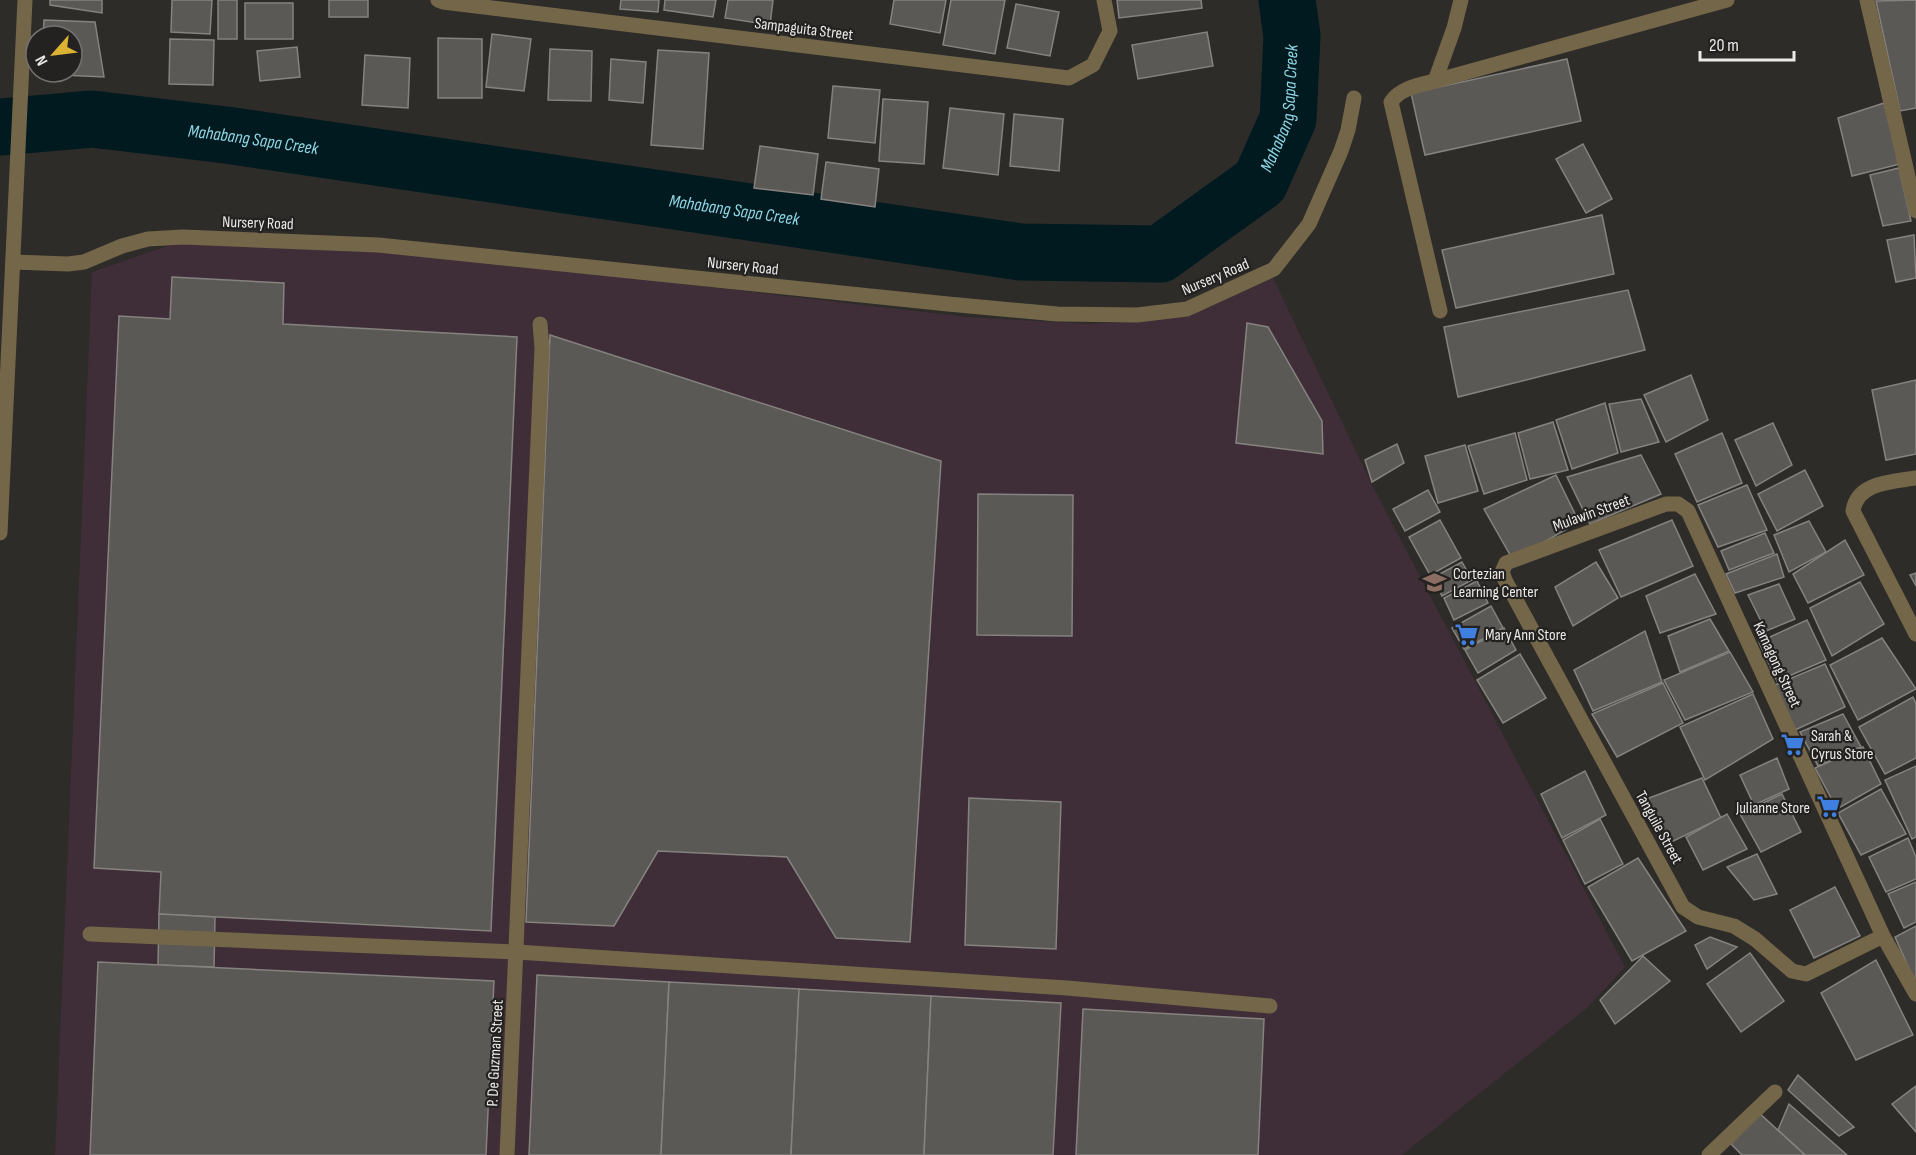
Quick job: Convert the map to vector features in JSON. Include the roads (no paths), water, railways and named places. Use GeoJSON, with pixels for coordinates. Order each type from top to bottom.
{"type":"FeatureCollection","features":[{"type":"Feature","properties":{"kind":"street"},"geometry":{"type":"LineString","coordinates":[[0,533],[2,450],[14,262],[25,0]]}},
{"type":"Feature","properties":{"kind":"street","name":"Sampaguita Street"},"geometry":{"type":"LineString","coordinates":[[438,0],[1069,78],[1093,65],[1110,31],[1104,0]]}},
{"type":"Feature","properties":{"kind":"street"},"geometry":{"type":"LineString","coordinates":[[1435,81],[1454,28],[1461,0]]}},
{"type":"Feature","properties":{"kind":"street"},"geometry":{"type":"LineString","coordinates":[[1440,311],[1390,102],[1400,92],[1435,81],[1726,0]]}},
{"type":"Feature","properties":{"kind":"street"},"geometry":{"type":"LineString","coordinates":[[1867,0],[1916,211]]}},
{"type":"Feature","properties":{"kind":"street","name":"Nursery Road"},"geometry":{"type":"LineString","coordinates":[[14,262],[68,264],[84,262],[130,243],[148,239],[183,237],[378,245],[948,304],[1057,314],[1137,315],[1186,309],[1274,269],[1309,224],[1341,151],[1354,98]]}},
{"type":"Feature","properties":{"kind":"street","name":"P. De Guzman Street"},"geometry":{"type":"LineString","coordinates":[[507,1155],[542,348],[540,324]]}},
{"type":"Feature","properties":{"kind":"street"},"geometry":{"type":"LineString","coordinates":[[1916,478],[1890,482],[1863,490],[1854,500],[1852,511],[1916,634]]}},
{"type":"Feature","properties":{"kind":"street","name":"Mulawin Street"},"geometry":{"type":"LineString","coordinates":[[1506,563],[1666,504],[1678,504],[1688,511]]}},
{"type":"Feature","properties":{"kind":"street","name":"Kamagong Street"},"geometry":{"type":"LineString","coordinates":[[1688,511],[1883,936],[1916,994]]}},
{"type":"Feature","properties":{"kind":"street","name":"Tanguile Street"},"geometry":{"type":"LineString","coordinates":[[1506,563],[1502,572],[1505,580],[1683,907],[1698,917],[1734,926],[1755,939],[1792,971],[1806,974],[1883,936]]}},
{"type":"Feature","properties":{"kind":"street"},"geometry":{"type":"LineString","coordinates":[[90,934],[517,952],[1055,987],[1270,1006]]}},
{"type":"Feature","properties":{"kind":"street"},"geometry":{"type":"LineString","coordinates":[[1712,1154],[1775,1092]]}},
{"type":"Feature","properties":{"kind":"waterway","name":"Mahabang Sapa Creek"},"geometry":{"type":"LineString","coordinates":[[0,127],[92,119],[226,135],[1021,252],[1160,254],[1260,182],[1288,119],[1292,36],[1287,0]]}},
{"type":"Feature","properties":{"kind":"place","name":"Cortezian Learning Center"},"geometry":{"type":"Point","coordinates":[1435,582]}},
{"type":"Feature","properties":{"kind":"place","name":"Mary Ann Store"},"geometry":{"type":"Point","coordinates":[1467,634]}},
{"type":"Feature","properties":{"kind":"place","name":"Sarah & Cyrus Store"},"geometry":{"type":"Point","coordinates":[1793,744]}},
{"type":"Feature","properties":{"kind":"place","name":"Julianne Store"},"geometry":{"type":"Point","coordinates":[1828,807]}}]}
